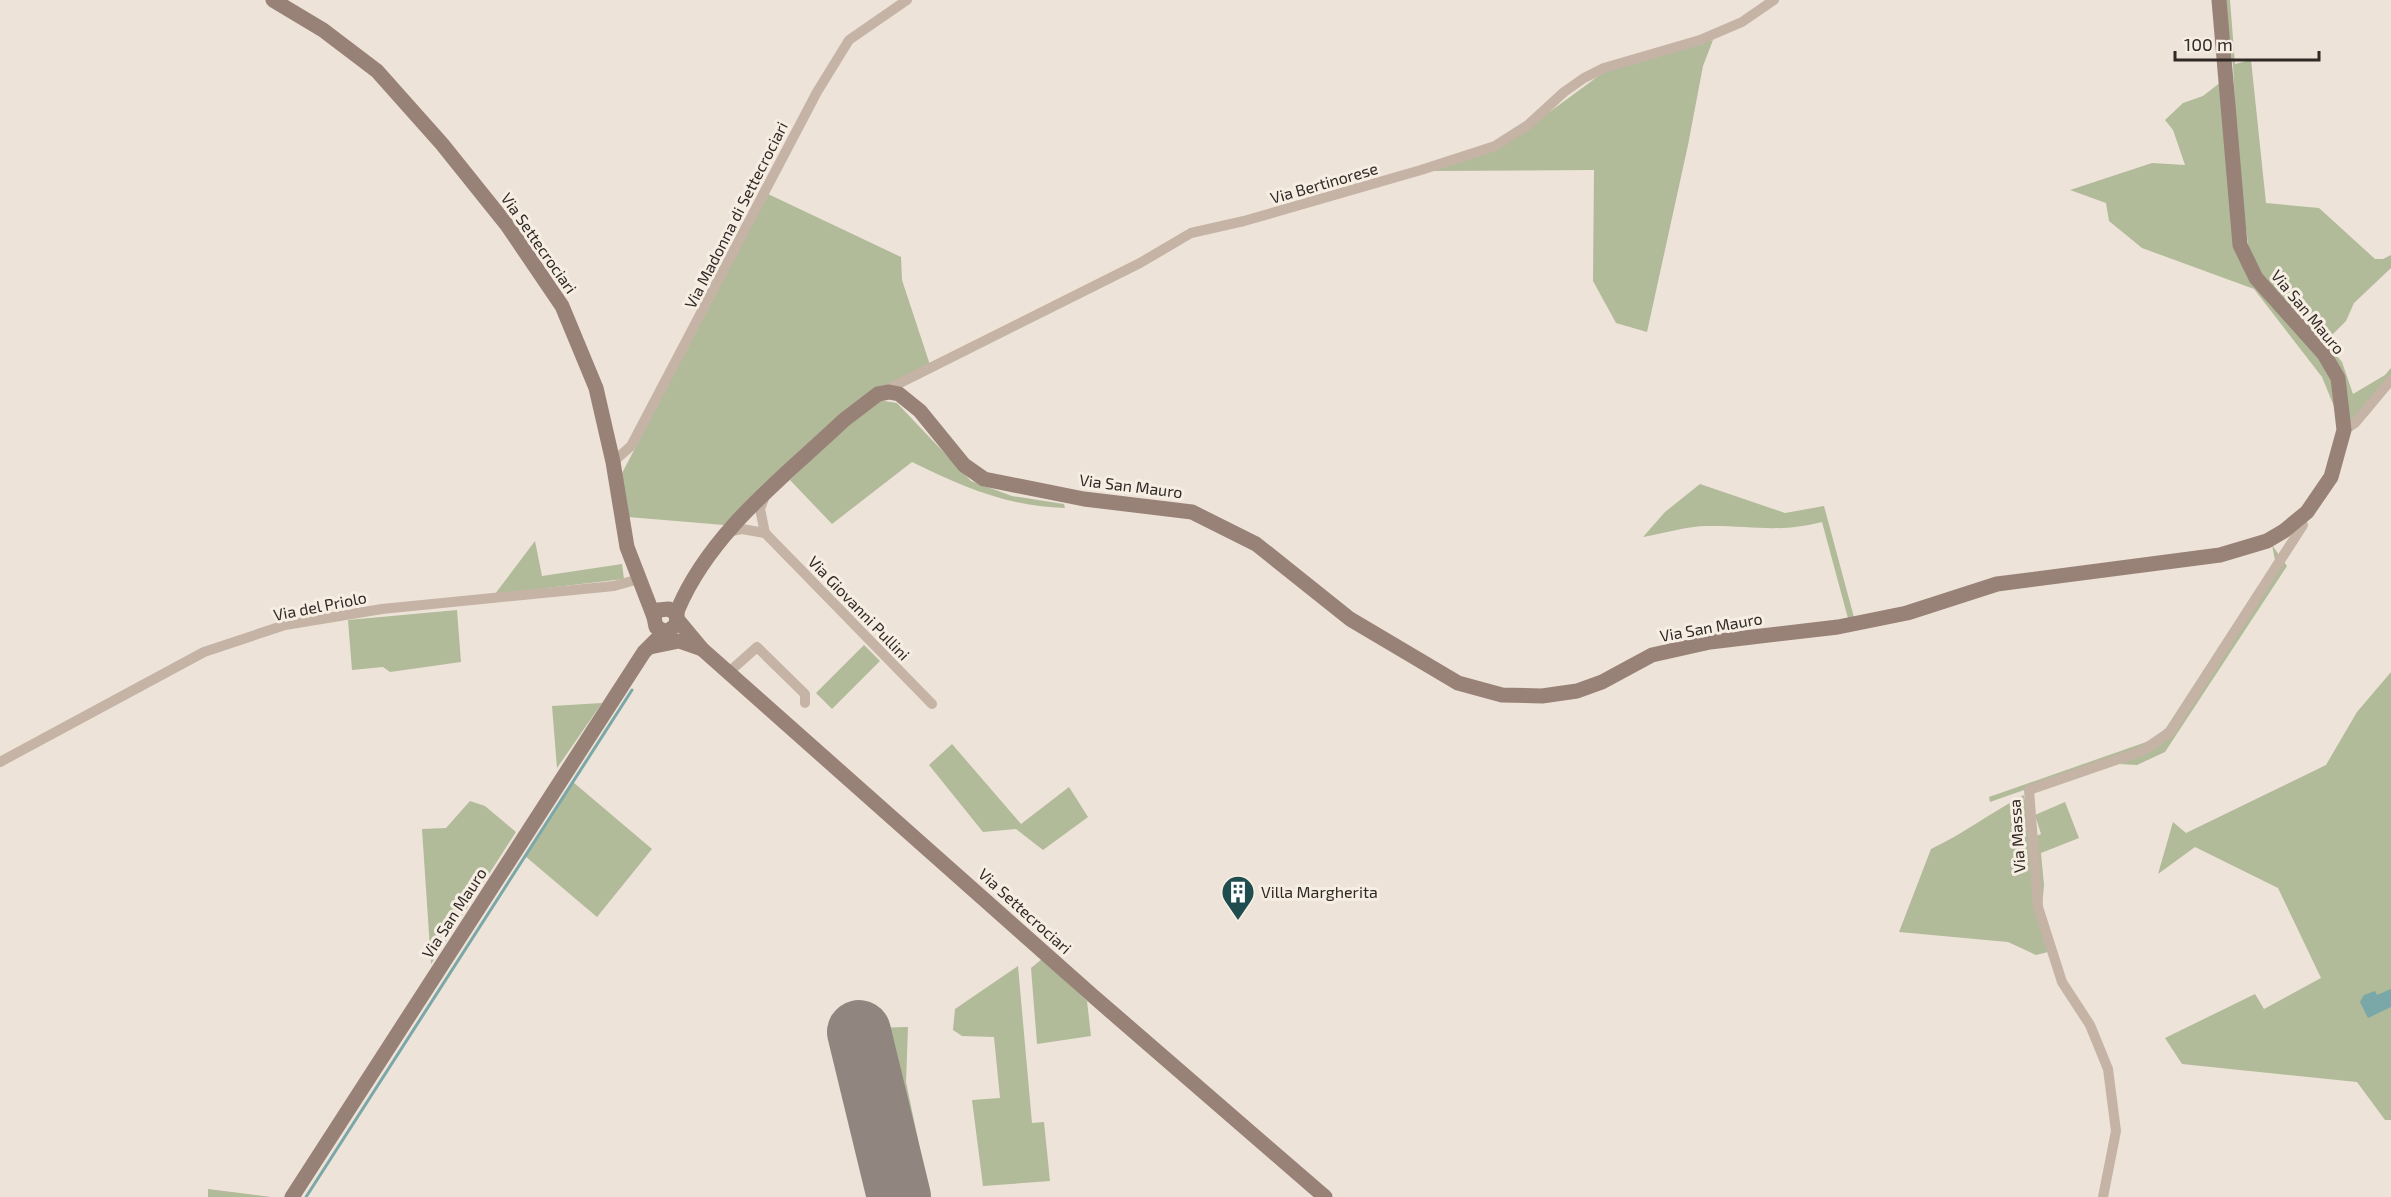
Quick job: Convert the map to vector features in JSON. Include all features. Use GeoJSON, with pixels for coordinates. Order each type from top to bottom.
{"type":"FeatureCollection","features":[{"type":"Feature","properties":{"kind":"main road","name":"Via Settecrociari"},"geometry":{"type":"LineString","coordinates":[[273,0],[323,30],[377,71],[442,144],[507,225],[562,306],[596,388],[613,462],[627,547],[641,584],[666,620],[729,672],[1093,996],[1325,1197]]}},
{"type":"Feature","properties":{"kind":"main road","name":"Via San Mauro"},"geometry":{"type":"LineString","coordinates":[[292,1197],[646,648],[726,532],[844,420],[878,394],[889,392],[910,400],[964,465],[984,479],[1084,499],[1167,507],[1192,512],[1216,523],[1256,544],[1350,619],[1431,669],[1458,683],[1502,695],[1542,696],[1577,691],[1602,682],[1653,655],[1710,642],[1838,627],[1907,613],[1997,584],[2220,555],[2267,541],[2300,519],[2331,477],[2344,430],[2338,378],[2324,354],[2256,278],[2240,245],[2219,0]]}},
{"type":"Feature","properties":{"kind":"main road"},"geometry":{"type":"LineString","coordinates":[[646,648],[679,641],[702,649]]}},
{"type":"Feature","properties":{"kind":"street","name":"Via Madonna di Settecrociari"},"geometry":{"type":"LineString","coordinates":[[613,462],[632,446],[812,102],[849,40],[907,0]]}},
{"type":"Feature","properties":{"kind":"street","name":"Via Bertinorese"},"geometry":{"type":"LineString","coordinates":[[878,394],[1140,263],[1191,233],[1244,221],[1421,170],[1495,146],[1528,125],[1564,92],[1584,78],[1604,68],[1700,40],[1742,22],[1774,0]]}},
{"type":"Feature","properties":{"kind":"street"},"geometry":{"type":"LineString","coordinates":[[2344,430],[2355,423],[2391,380]]}},
{"type":"Feature","properties":{"kind":"street"},"geometry":{"type":"LineString","coordinates":[[726,532],[760,528],[760,509],[767,493]]}},
{"type":"Feature","properties":{"kind":"street","name":"Via Giovanni Pullini"},"geometry":{"type":"LineString","coordinates":[[746,514],[932,704]]}},
{"type":"Feature","properties":{"kind":"street","name":"Via Massa"},"geometry":{"type":"LineString","coordinates":[[2103,1197],[2116,1131],[2108,1069],[2090,1025],[2062,982],[2038,907],[2029,790],[2142,751],[2170,732],[2303,525],[2300,519]]}},
{"type":"Feature","properties":{"kind":"street","name":"Via del Priolo"},"geometry":{"type":"LineString","coordinates":[[0,762],[204,652],[285,625],[382,609],[641,584]]}},
{"type":"Feature","properties":{"kind":"street"},"geometry":{"type":"LineString","coordinates":[[729,672],[757,647],[805,694],[805,703]]}},
{"type":"Feature","properties":{"kind":"green space"},"geometry":{"type":"Polygon","coordinates":[[[2223,0],[2230,0],[2235,64],[2251,60],[2266,203],[2319,208],[2375,259],[2383,259],[2391,255],[2391,268],[2354,303],[2346,321],[2325,342],[2342,362],[2353,394],[2385,375],[2391,368],[2391,378],[2356,420],[2348,421],[2343,383],[2269,287],[2249,252],[2238,167],[2233,65],[2223,0]]]}},
{"type":"Feature","properties":{"kind":"green space"},"geometry":{"type":"Polygon","coordinates":[[[1713,40],[1703,66],[1647,332],[1616,323],[1593,281],[1594,170],[1431,171],[1499,149],[1608,69],[1713,40]]]}},
{"type":"Feature","properties":{"kind":"green space"},"geometry":{"type":"Polygon","coordinates":[[[2226,78],[2238,243],[2323,359],[2335,384],[2340,421],[2322,377],[2254,289],[2142,248],[2109,221],[2106,203],[2070,190],[2152,163],[2185,165],[2173,130],[2165,120],[2183,103],[2203,96],[2226,78]]]}},
{"type":"Feature","properties":{"kind":"green space"},"geometry":{"type":"Polygon","coordinates":[[[768,194],[901,257],[902,280],[930,365],[869,394],[724,525],[628,517],[620,477],[768,194]]]}},
{"type":"Feature","properties":{"kind":"green space"},"geometry":{"type":"Polygon","coordinates":[[[878,400],[897,403],[971,481],[1012,496],[1064,504],[1065,508],[1023,503],[986,494],[912,462],[832,524],[790,480],[860,411],[878,400]]]}},
{"type":"Feature","properties":{"kind":"green space"},"geometry":{"type":"Polygon","coordinates":[[[1700,484],[1785,513],[1824,506],[1855,621],[1849,622],[1822,522],[1779,528],[1695,527],[1643,537],[1665,512],[1700,484]]]}},
{"type":"Feature","properties":{"kind":"green space"},"geometry":{"type":"Polygon","coordinates":[[[535,541],[542,576],[622,564],[624,579],[495,594],[535,541]]]}},
{"type":"Feature","properties":{"kind":"green space"},"geometry":{"type":"Polygon","coordinates":[[[2272,545],[2287,566],[2165,752],[2137,765],[2119,764],[2157,747],[2170,734],[2180,714],[2150,746],[1990,802],[1989,797],[2152,740],[2166,728],[2275,560],[2272,545]]]}},
{"type":"Feature","properties":{"kind":"green space"},"geometry":{"type":"Polygon","coordinates":[[[457,610],[461,662],[390,672],[383,667],[352,670],[348,620],[457,610]]]}},
{"type":"Feature","properties":{"kind":"green space"},"geometry":{"type":"Polygon","coordinates":[[[864,645],[880,661],[832,709],[816,693],[864,645]]]}},
{"type":"Feature","properties":{"kind":"green space"},"geometry":{"type":"Polygon","coordinates":[[[2391,672],[2391,1120],[2385,1120],[2357,1082],[2182,1064],[2165,1038],[2255,994],[2264,1009],[2321,978],[2278,888],[2195,847],[2158,874],[2173,822],[2186,833],[2326,765],[2357,712],[2391,672]]]}},
{"type":"Feature","properties":{"kind":"green space"},"geometry":{"type":"Polygon","coordinates":[[[602,703],[557,768],[552,706],[602,703]]]}},
{"type":"Feature","properties":{"kind":"green space"},"geometry":{"type":"Polygon","coordinates":[[[952,744],[1021,824],[1069,787],[1088,817],[1043,850],[1016,829],[983,832],[929,765],[952,744]]]}},
{"type":"Feature","properties":{"kind":"green space"},"geometry":{"type":"Polygon","coordinates":[[[573,782],[652,849],[597,917],[525,856],[573,782]]]}},
{"type":"Feature","properties":{"kind":"green space"},"geometry":{"type":"Polygon","coordinates":[[[2024,795],[2048,952],[2036,955],[2008,942],[1899,932],[1931,849],[2024,795]]]}},
{"type":"Feature","properties":{"kind":"green space"},"geometry":{"type":"Polygon","coordinates":[[[470,801],[485,806],[516,832],[431,964],[422,829],[446,828],[470,801]]]}},
{"type":"Feature","properties":{"kind":"green space"},"geometry":{"type":"Polygon","coordinates":[[[2065,802],[2079,838],[2041,853],[2044,885],[2042,907],[2036,836],[2041,834],[2035,815],[2065,802]]]}},
{"type":"Feature","properties":{"kind":"green space"},"geometry":{"type":"Polygon","coordinates":[[[1042,959],[1087,1001],[1091,1036],[1037,1044],[1031,968],[1042,959]]]}},
{"type":"Feature","properties":{"kind":"green space"},"geometry":{"type":"Polygon","coordinates":[[[1018,966],[1032,1123],[1044,1122],[1050,1181],[983,1186],[972,1100],[1000,1098],[994,1037],[962,1036],[953,1030],[955,1009],[1018,966]]]}},
{"type":"Feature","properties":{"kind":"green space"},"geometry":{"type":"Polygon","coordinates":[[[908,1027],[906,1082],[930,1197],[911,1197],[869,1028],[908,1027]]]}},
{"type":"Feature","properties":{"kind":"green space"},"geometry":{"type":"Polygon","coordinates":[[[208,1189],[271,1197],[208,1197],[208,1189]]]}},
{"type":"Feature","properties":{"kind":"water"},"geometry":{"type":"Polygon","coordinates":[[[2391,989],[2391,1007],[2368,1018],[2360,1002],[2364,995],[2375,991],[2377,995],[2391,989]]]}},
{"type":"Feature","properties":{"kind":"waterway"},"geometry":{"type":"LineString","coordinates":[[306,1197],[632,690]]}},
{"type":"Feature","properties":{"kind":"runway"},"geometry":{"type":"LineString","coordinates":[[859,1032],[899,1197]]}},
{"type":"Feature","properties":{"kind":"place","name":"Villa Margherita"},"geometry":{"type":"Point","coordinates":[1238,921]}}]}
